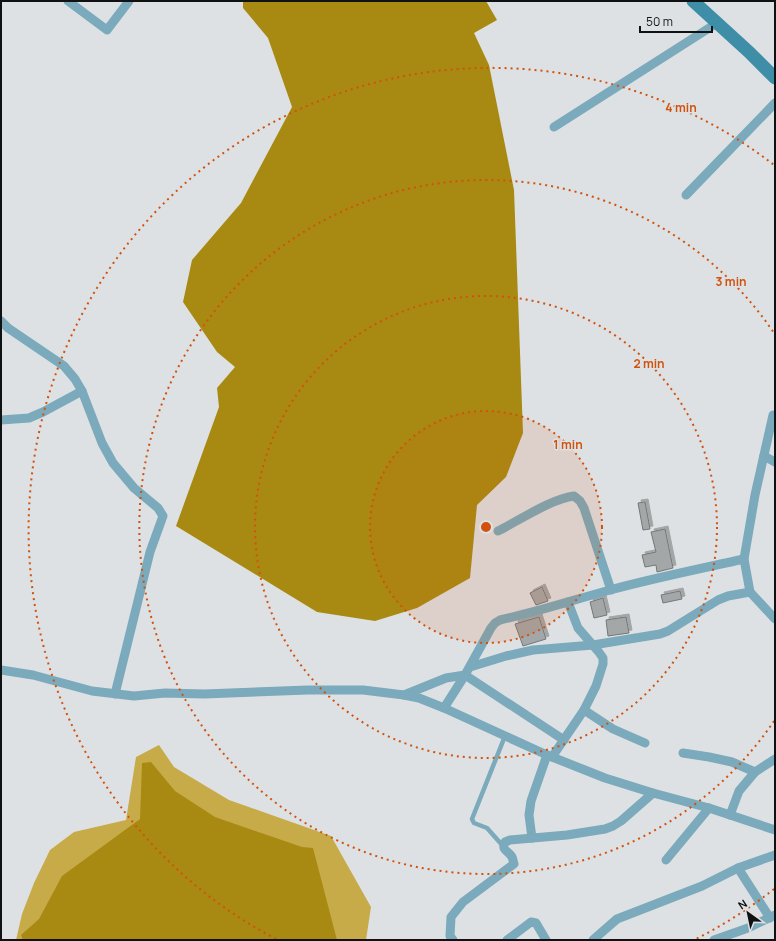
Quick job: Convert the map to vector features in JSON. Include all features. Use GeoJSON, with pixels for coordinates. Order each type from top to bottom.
{"type":"FeatureCollection","features":[{"type":"Feature","properties":{"kind":"main road"},"geometry":{"type":"LineString","coordinates":[[693,1],[775,78]]}},
{"type":"Feature","properties":{"kind":"street"},"geometry":{"type":"LineString","coordinates":[[68,1],[107,30],[129,1]]}},
{"type":"Feature","properties":{"kind":"street"},"geometry":{"type":"LineString","coordinates":[[554,126],[717,23]]}},
{"type":"Feature","properties":{"kind":"street"},"geometry":{"type":"LineString","coordinates":[[686,195],[775,103]]}},
{"type":"Feature","properties":{"kind":"street"},"geometry":{"type":"LineString","coordinates":[[1,321],[8,328],[64,366],[75,379],[82,391],[102,443],[113,463],[134,488],[158,508],[163,516],[150,552],[115,694]]}},
{"type":"Feature","properties":{"kind":"street"},"geometry":{"type":"LineString","coordinates":[[1,420],[29,418],[82,391]]}},
{"type":"Feature","properties":{"kind":"street"},"geometry":{"type":"LineString","coordinates":[[775,416],[773,415],[755,495],[744,559],[750,592],[775,619]]}},
{"type":"Feature","properties":{"kind":"street"},"geometry":{"type":"LineString","coordinates":[[764,456],[775,462]]}},
{"type":"Feature","properties":{"kind":"street"},"geometry":{"type":"LineString","coordinates":[[498,531],[551,504],[574,496],[580,501],[584,508],[610,590]]}},
{"type":"Feature","properties":{"kind":"street"},"geometry":{"type":"LineString","coordinates":[[444,708],[468,671],[480,647],[495,623],[500,620],[534,613],[610,590],[744,559]]}},
{"type":"Feature","properties":{"kind":"street"},"geometry":{"type":"LineString","coordinates":[[404,695],[506,656],[532,650],[592,645],[660,634],[668,631],[718,600],[728,596],[750,592]]}},
{"type":"Feature","properties":{"kind":"street"},"geometry":{"type":"LineString","coordinates":[[532,838],[529,815],[531,800],[550,756],[564,740],[584,710],[596,686],[603,658],[578,628],[568,602]]}},
{"type":"Feature","properties":{"kind":"street"},"geometry":{"type":"LineString","coordinates":[[1,670],[33,675],[92,691],[134,696],[165,693],[204,694],[315,690],[364,690],[419,698],[550,756],[605,778],[709,808],[775,830]]}},
{"type":"Feature","properties":{"kind":"street"},"geometry":{"type":"LineString","coordinates":[[468,671],[564,740]]}},
{"type":"Feature","properties":{"kind":"street"},"geometry":{"type":"LineString","coordinates":[[584,710],[612,729],[645,743]]}},
{"type":"Feature","properties":{"kind":"street"},"geometry":{"type":"LineString","coordinates":[[683,753],[732,762],[755,772]]}},
{"type":"Feature","properties":{"kind":"street"},"geometry":{"type":"LineString","coordinates":[[730,815],[739,791],[755,772],[775,759]]}},
{"type":"Feature","properties":{"kind":"street"},"geometry":{"type":"LineString","coordinates":[[452,940],[450,936],[451,917],[463,902],[514,864],[512,857],[505,851],[503,846],[505,842],[510,840],[567,834],[613,826],[621,821],[653,793]]}},
{"type":"Feature","properties":{"kind":"street"},"geometry":{"type":"LineString","coordinates":[[666,860],[709,808]]}},
{"type":"Feature","properties":{"kind":"street"},"geometry":{"type":"LineString","coordinates":[[593,940],[617,919],[702,886],[738,868],[775,855]]}},
{"type":"Feature","properties":{"kind":"street"},"geometry":{"type":"LineString","coordinates":[[714,940],[748,928],[773,916],[738,868]]}},
{"type":"Feature","properties":{"kind":"street"},"geometry":{"type":"LineString","coordinates":[[507,940],[531,922],[536,923],[546,940]]}},
{"type":"Feature","properties":{"kind":"lane"},"geometry":{"type":"LineString","coordinates":[[503,846],[487,828],[474,822],[472,819],[505,736]]}},
{"type":"Feature","properties":{"kind":"shaded area"},"geometry":{"type":"Polygon","coordinates":[[[243,1],[486,1],[497,20],[474,33],[489,65],[514,190],[523,433],[506,477],[477,505],[470,578],[417,608],[375,621],[317,612],[176,526],[219,407],[217,388],[235,367],[217,352],[183,302],[192,260],[241,203],[292,107],[268,38],[243,8],[243,1]]]}},
{"type":"Feature","properties":{"kind":"shaded area"},"geometry":{"type":"Polygon","coordinates":[[[159,745],[174,767],[229,800],[331,836],[371,907],[366,940],[16,940],[22,914],[34,883],[50,850],[74,832],[126,820],[136,757],[159,745]]]}},
{"type":"Feature","properties":{"kind":"shaded area"},"geometry":{"type":"Polygon","coordinates":[[[151,762],[175,791],[215,817],[302,847],[313,848],[337,940],[23,940],[21,935],[39,919],[62,876],[140,819],[142,763],[151,762]]]}},
{"type":"Feature","properties":{"kind":"building"},"geometry":{"type":"Polygon","coordinates":[[[645,502],[650,529],[643,530],[638,503],[645,502]]]}},
{"type":"Feature","properties":{"kind":"building"},"geometry":{"type":"Polygon","coordinates":[[[665,529],[673,568],[657,572],[656,565],[645,567],[642,555],[656,552],[651,532],[665,529]]]}},
{"type":"Feature","properties":{"kind":"building"},"geometry":{"type":"Polygon","coordinates":[[[542,587],[548,601],[536,605],[530,593],[542,587]]]}},
{"type":"Feature","properties":{"kind":"building"},"geometry":{"type":"Polygon","coordinates":[[[680,591],[682,599],[663,603],[661,595],[680,591]]]}},
{"type":"Feature","properties":{"kind":"building"},"geometry":{"type":"Polygon","coordinates":[[[603,598],[607,615],[594,618],[590,602],[603,598]]]}},
{"type":"Feature","properties":{"kind":"building"},"geometry":{"type":"Polygon","coordinates":[[[539,617],[546,639],[523,646],[515,624],[539,617]]]}},
{"type":"Feature","properties":{"kind":"building"},"geometry":{"type":"Polygon","coordinates":[[[626,617],[629,633],[608,636],[606,620],[626,617]]]}}]}
